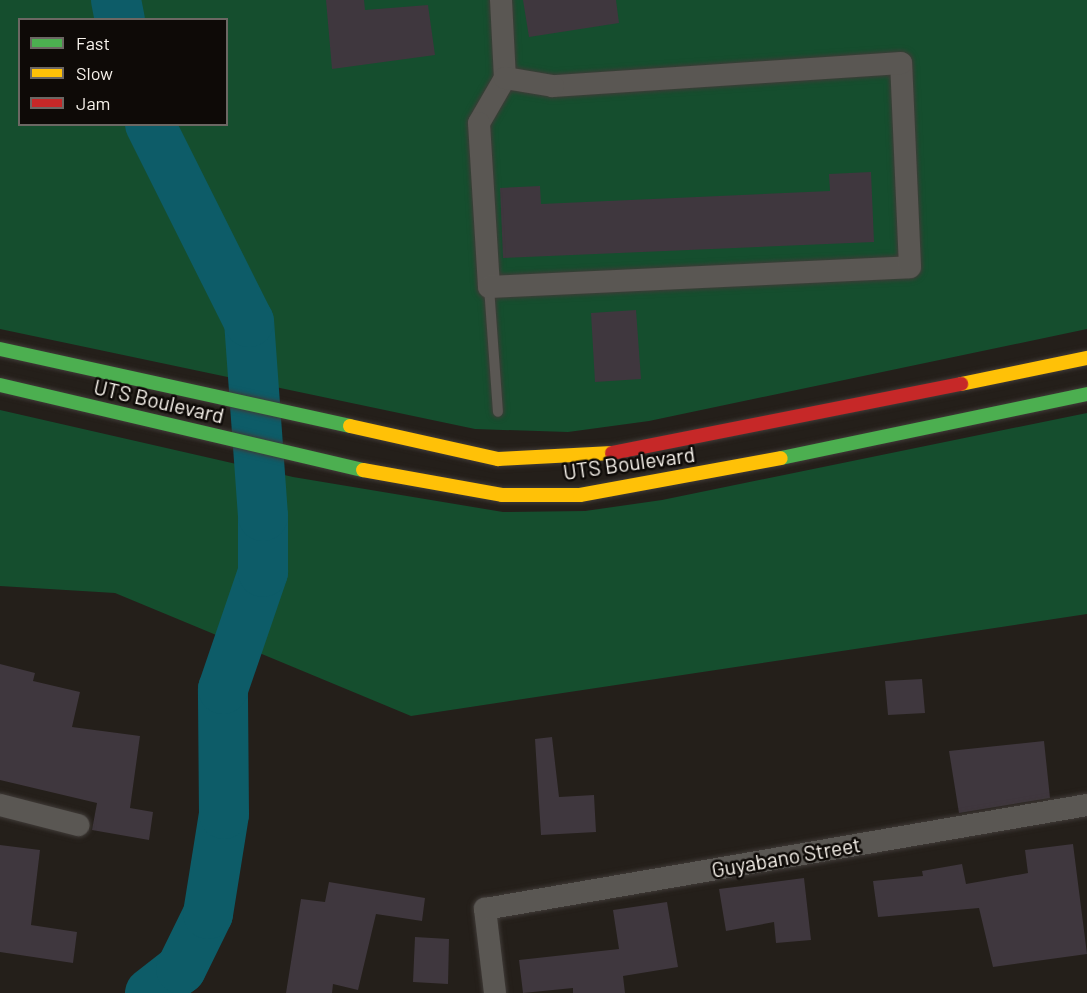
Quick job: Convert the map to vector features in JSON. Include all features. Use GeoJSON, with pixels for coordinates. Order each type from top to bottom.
{"type":"FeatureCollection","features":[{"type":"Feature","properties":{"kind":"main road","name":"UTS Boulevard"},"geometry":{"type":"LineString","coordinates":[[0,349],[186,392],[498,459],[576,459],[1087,358]]}},
{"type":"Feature","properties":{"kind":"main road","name":"UTS Boulevard"},"geometry":{"type":"LineString","coordinates":[[0,385],[178,428],[502,495],[580,495],[1087,394]]}},
{"type":"Feature","properties":{"kind":"street"},"geometry":{"type":"LineString","coordinates":[[501,0],[505,78],[479,123],[489,287],[910,267],[901,63],[553,86],[505,78]]}},
{"type":"Feature","properties":{"kind":"street"},"geometry":{"type":"LineString","coordinates":[[0,805],[78,825]]}},
{"type":"Feature","properties":{"kind":"street","name":"Guyabano Street"},"geometry":{"type":"LineString","coordinates":[[495,993],[485,909],[1087,805]]}},
{"type":"Feature","properties":{"kind":"lane"},"geometry":{"type":"LineString","coordinates":[[489,287],[498,412]]}},
{"type":"Feature","properties":{"kind":"green space"},"geometry":{"type":"Polygon","coordinates":[[[0,0],[1087,0],[1087,329],[649,421],[568,432],[475,429],[0,329],[0,0]]]}},
{"type":"Feature","properties":{"kind":"green space"},"geometry":{"type":"Polygon","coordinates":[[[0,410],[293,477],[503,512],[585,511],[662,500],[1087,413],[1087,614],[411,716],[115,593],[0,586],[0,410]]]}},
{"type":"Feature","properties":{"kind":"building"},"geometry":{"type":"Polygon","coordinates":[[[326,0],[364,0],[365,10],[428,5],[435,55],[332,69],[326,0]]]}},
{"type":"Feature","properties":{"kind":"building"},"geometry":{"type":"Polygon","coordinates":[[[523,0],[616,0],[619,23],[529,37],[523,0]]]}},
{"type":"Feature","properties":{"kind":"building"},"geometry":{"type":"Polygon","coordinates":[[[871,172],[874,242],[503,258],[500,188],[540,186],[541,204],[830,191],[829,174],[871,172]]]}},
{"type":"Feature","properties":{"kind":"building"},"geometry":{"type":"Polygon","coordinates":[[[636,310],[641,379],[595,382],[591,313],[636,310]]]}},
{"type":"Feature","properties":{"kind":"building"},"geometry":{"type":"Polygon","coordinates":[[[0,664],[35,673],[33,681],[80,692],[72,727],[140,736],[130,808],[153,812],[149,840],[92,830],[97,803],[0,780],[0,664]]]}},
{"type":"Feature","properties":{"kind":"building"},"geometry":{"type":"Polygon","coordinates":[[[922,679],[925,713],[888,715],[885,681],[922,679]]]}},
{"type":"Feature","properties":{"kind":"building"},"geometry":{"type":"Polygon","coordinates":[[[552,737],[559,797],[594,795],[596,832],[541,835],[535,739],[552,737]]]}},
{"type":"Feature","properties":{"kind":"building"},"geometry":{"type":"Polygon","coordinates":[[[1044,741],[1050,798],[959,813],[949,751],[1044,741]]]}},
{"type":"Feature","properties":{"kind":"building"},"geometry":{"type":"Polygon","coordinates":[[[1073,844],[1087,954],[993,967],[979,908],[878,917],[873,881],[923,876],[922,871],[962,864],[966,884],[1028,873],[1025,850],[1073,844]]]}},
{"type":"Feature","properties":{"kind":"building"},"geometry":{"type":"Polygon","coordinates":[[[0,845],[40,850],[31,925],[77,932],[73,963],[0,952],[0,845]]]}},
{"type":"Feature","properties":{"kind":"building"},"geometry":{"type":"Polygon","coordinates":[[[804,878],[811,940],[776,943],[774,922],[726,931],[719,889],[804,878]]]}},
{"type":"Feature","properties":{"kind":"building"},"geometry":{"type":"Polygon","coordinates":[[[329,882],[425,898],[422,921],[376,914],[358,990],[333,984],[332,993],[286,993],[301,899],[325,902],[329,882]]]}},
{"type":"Feature","properties":{"kind":"building"},"geometry":{"type":"Polygon","coordinates":[[[667,902],[678,967],[623,976],[625,993],[573,993],[573,988],[523,993],[519,960],[619,949],[613,910],[667,902]]]}},
{"type":"Feature","properties":{"kind":"building"},"geometry":{"type":"Polygon","coordinates":[[[415,937],[449,939],[448,984],[413,982],[415,937]]]}},
{"type":"Feature","properties":{"kind":"waterway"},"geometry":{"type":"LineString","coordinates":[[116,0],[120,18]]}},
{"type":"Feature","properties":{"kind":"waterway"},"geometry":{"type":"LineString","coordinates":[[150,993],[181,969],[208,914],[224,814],[223,689],[263,572],[263,516],[249,322],[151,126]]}},
{"type":"Feature","properties":{"kind":"traffic: fast"},"geometry":{"type":"LineString","coordinates":[[0,349],[350,426]]}},
{"type":"Feature","properties":{"kind":"traffic: fast"},"geometry":{"type":"LineString","coordinates":[[0,385],[363,470]]}},
{"type":"Feature","properties":{"kind":"traffic: fast"},"geometry":{"type":"LineString","coordinates":[[781,458],[1087,394]]}},
{"type":"Feature","properties":{"kind":"traffic: slow"},"geometry":{"type":"LineString","coordinates":[[961,384],[1087,358]]}},
{"type":"Feature","properties":{"kind":"traffic: slow"},"geometry":{"type":"LineString","coordinates":[[350,426],[498,459],[612,453]]}},
{"type":"Feature","properties":{"kind":"traffic: slow"},"geometry":{"type":"LineString","coordinates":[[363,470],[502,495],[580,495],[781,458]]}},
{"type":"Feature","properties":{"kind":"traffic: jam"},"geometry":{"type":"LineString","coordinates":[[612,453],[961,384]]}}]}
